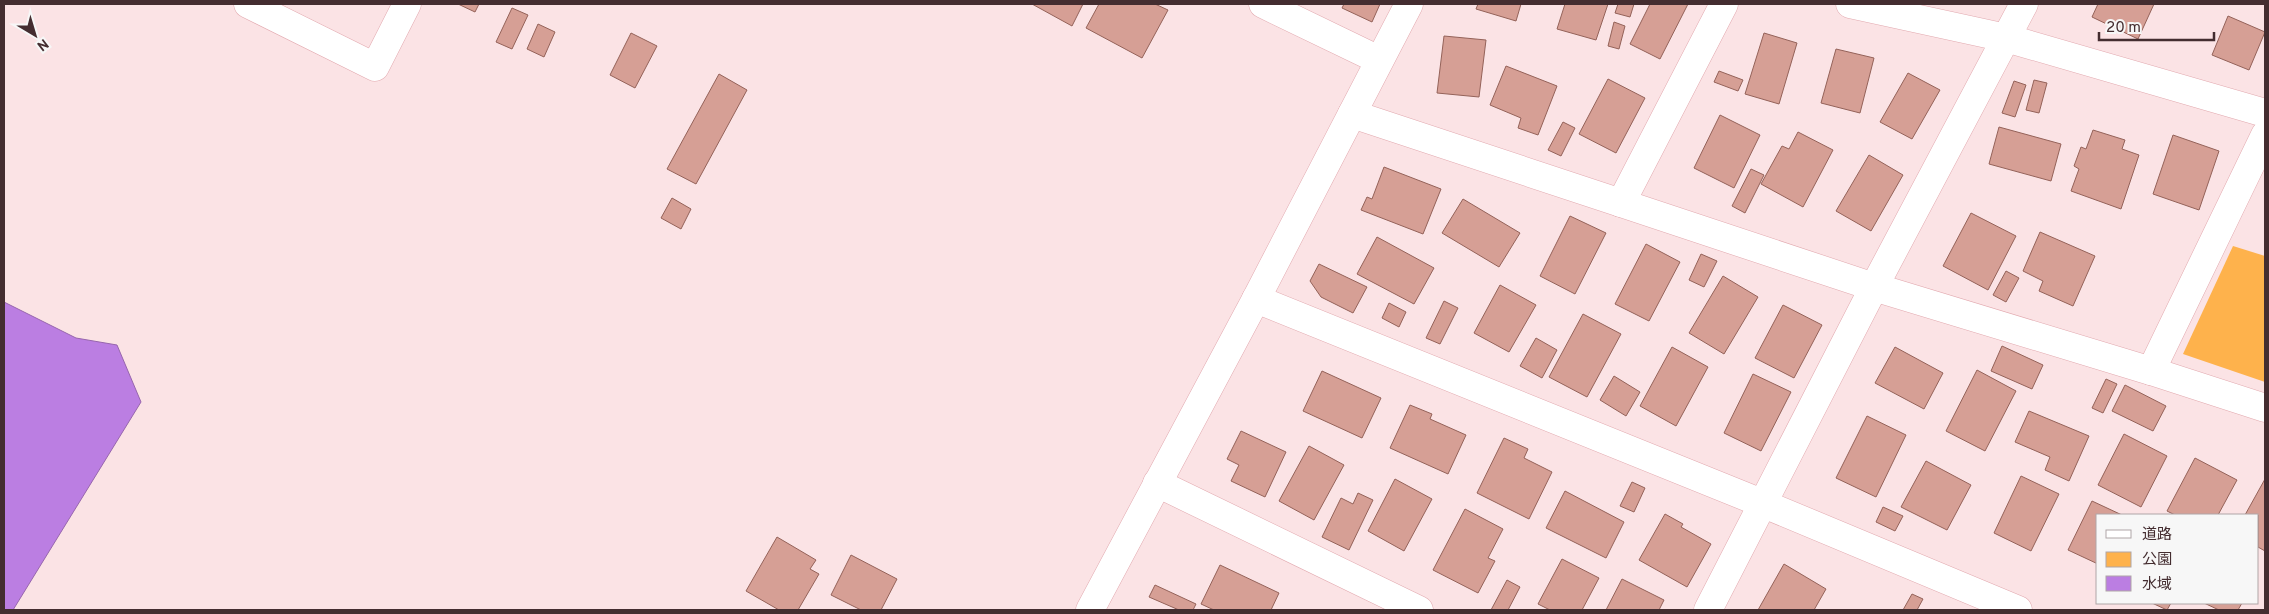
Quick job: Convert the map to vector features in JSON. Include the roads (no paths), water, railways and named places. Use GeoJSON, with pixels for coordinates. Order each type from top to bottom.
{"type":"FeatureCollection","features":[{"type":"Feature","properties":{"kind":"street"},"geometry":{"type":"LineString","coordinates":[[248,4],[375,66],[407,4]]}},
{"type":"Feature","properties":{"kind":"street"},"geometry":{"type":"LineString","coordinates":[[1263,4],[1379,60]]}},
{"type":"Feature","properties":{"kind":"street"},"geometry":{"type":"LineString","coordinates":[[1090,610],[1256,299],[1408,4]]}},
{"type":"Feature","properties":{"kind":"street"},"geometry":{"type":"LineString","coordinates":[[1620,203],[1724,4]]}},
{"type":"Feature","properties":{"kind":"street"},"geometry":{"type":"LineString","coordinates":[[1850,4],[2006,38],[2265,113]]}},
{"type":"Feature","properties":{"kind":"street"},"geometry":{"type":"LineString","coordinates":[[1708,610],[1874,287],[2024,4]]}},
{"type":"Feature","properties":{"kind":"street"},"geometry":{"type":"LineString","coordinates":[[1352,114],[1874,287],[2151,371],[2265,408]]}},
{"type":"Feature","properties":{"kind":"street"},"geometry":{"type":"LineString","coordinates":[[2151,371],[2265,135]]}},
{"type":"Feature","properties":{"kind":"street"},"geometry":{"type":"LineString","coordinates":[[1256,299],[1764,504],[2018,610]]}},
{"type":"Feature","properties":{"kind":"street"},"geometry":{"type":"LineString","coordinates":[[1157,483],[1419,610]]}},
{"type":"Feature","properties":{"kind":"water"},"geometry":{"type":"Polygon","coordinates":[[[4,302],[76,338],[117,345],[141,402],[13,610],[4,610],[4,302]]]}}]}
